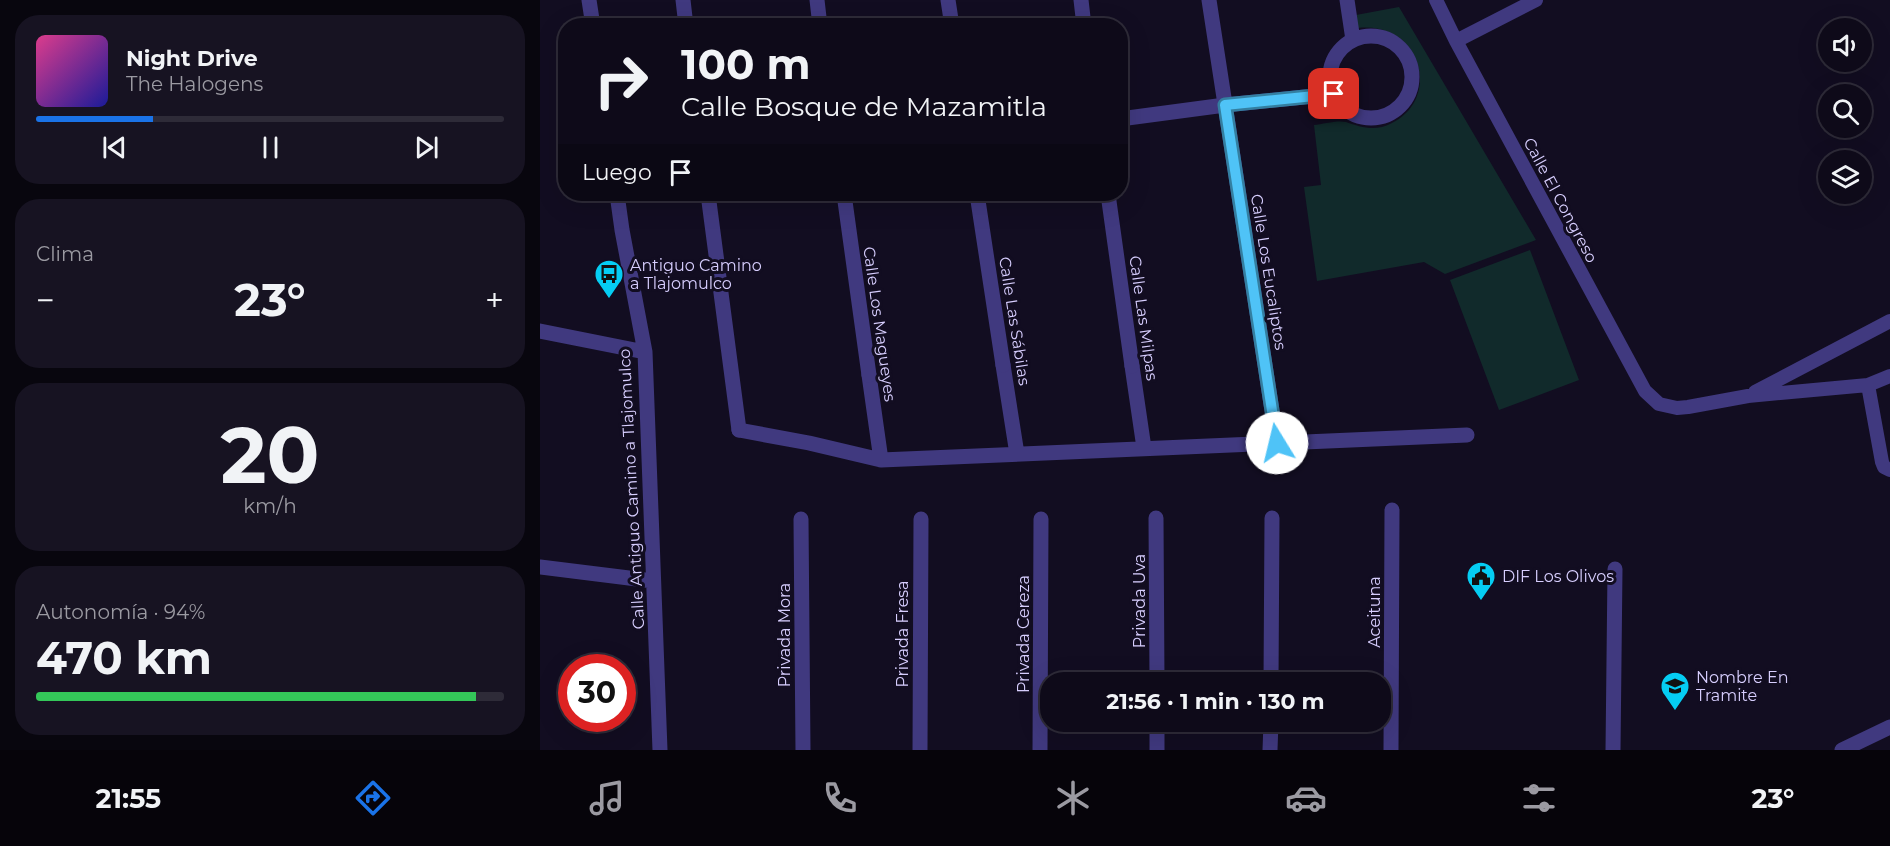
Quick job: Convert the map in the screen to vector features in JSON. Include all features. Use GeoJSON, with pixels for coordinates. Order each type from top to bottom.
{"type":"FeatureCollection","features":[{"type":"Feature","properties":{"kind":"street"},"geometry":{"type":"LineString","coordinates":[[589,0],[591,18]]}},
{"type":"Feature","properties":{"kind":"street"},"geometry":{"type":"LineString","coordinates":[[683,0],[685,18]]}},
{"type":"Feature","properties":{"kind":"street"},"geometry":{"type":"LineString","coordinates":[[817,0],[819,18]]}},
{"type":"Feature","properties":{"kind":"street"},"geometry":{"type":"LineString","coordinates":[[948,0],[951,18]]}},
{"type":"Feature","properties":{"kind":"street"},"geometry":{"type":"LineString","coordinates":[[1080,0],[1083,18]]}},
{"type":"Feature","properties":{"kind":"street","name":"Calle Los Eucaliptos"},"geometry":{"type":"LineString","coordinates":[[1209,0],[1277,443]]}},
{"type":"Feature","properties":{"kind":"street"},"geometry":{"type":"LineString","coordinates":[[1347,0],[1353,40]]}},
{"type":"Feature","properties":{"kind":"street"},"geometry":{"type":"LineString","coordinates":[[1369,36],[1385,39],[1398,46],[1408,59],[1412,74],[1410,90],[1402,104],[1389,113],[1373,117],[1357,115],[1343,107],[1334,94],[1330,79],[1332,63],[1340,49],[1353,40],[1369,36]]}},
{"type":"Feature","properties":{"kind":"street"},"geometry":{"type":"LineString","coordinates":[[1128,118],[1334,94]]}},
{"type":"Feature","properties":{"kind":"street","name":"Calle Antiguo Camino a Tlajomulco"},"geometry":{"type":"LineString","coordinates":[[618,201],[645,352],[660,750]]}},
{"type":"Feature","properties":{"kind":"street"},"geometry":{"type":"LineString","coordinates":[[709,201],[739,430],[881,460],[1467,435]]}},
{"type":"Feature","properties":{"kind":"street","name":"Calle Los Magueyes"},"geometry":{"type":"LineString","coordinates":[[845,201],[881,460]]}},
{"type":"Feature","properties":{"kind":"street","name":"Calle Las Sábilas"},"geometry":{"type":"LineString","coordinates":[[979,201],[1017,453]]}},
{"type":"Feature","properties":{"kind":"street","name":"Calle Las Milpas"},"geometry":{"type":"LineString","coordinates":[[1109,201],[1144,448]]}},
{"type":"Feature","properties":{"kind":"street"},"geometry":{"type":"LineString","coordinates":[[540,331],[645,352]]}},
{"type":"Feature","properties":{"kind":"street","name":"Aceituna"},"geometry":{"type":"LineString","coordinates":[[1391,750],[1392,510]]}},
{"type":"Feature","properties":{"kind":"street","name":"Privada Uva"},"geometry":{"type":"LineString","coordinates":[[1156,518],[1157,672]]}},
{"type":"Feature","properties":{"kind":"street"},"geometry":{"type":"LineString","coordinates":[[1271,672],[1272,518]]}},
{"type":"Feature","properties":{"kind":"street","name":"Privada Mora"},"geometry":{"type":"LineString","coordinates":[[801,519],[803,750]]}},
{"type":"Feature","properties":{"kind":"street","name":"Privada Fresa"},"geometry":{"type":"LineString","coordinates":[[920,750],[921,519]]}},
{"type":"Feature","properties":{"kind":"street","name":"Privada Cereza"},"geometry":{"type":"LineString","coordinates":[[1040,750],[1041,519]]}},
{"type":"Feature","properties":{"kind":"street"},"geometry":{"type":"LineString","coordinates":[[540,567],[653,580]]}},
{"type":"Feature","properties":{"kind":"street"},"geometry":{"type":"LineString","coordinates":[[1613,750],[1616,569]]}},
{"type":"Feature","properties":{"kind":"street"},"geometry":{"type":"LineString","coordinates":[[1842,750],[1890,727]]}},
{"type":"Feature","properties":{"kind":"street"},"geometry":{"type":"LineString","coordinates":[[1157,732],[1157,750]]}},
{"type":"Feature","properties":{"kind":"street"},"geometry":{"type":"LineString","coordinates":[[1270,750],[1271,732]]}},
{"type":"Feature","properties":{"kind":"lane","name":"Calle El Congreso"},"geometry":{"type":"LineString","coordinates":[[1436,0],[1645,391],[1651,398],[1666,406],[1688,407],[1748,396]]}},
{"type":"Feature","properties":{"kind":"lane"},"geometry":{"type":"LineString","coordinates":[[1456,41],[1536,0]]}},
{"type":"Feature","properties":{"kind":"lane"},"geometry":{"type":"LineString","coordinates":[[1748,396],[1890,321]]}},
{"type":"Feature","properties":{"kind":"lane"},"geometry":{"type":"LineString","coordinates":[[1748,396],[1869,385],[1890,376]]}},
{"type":"Feature","properties":{"kind":"lane"},"geometry":{"type":"LineString","coordinates":[[1869,385],[1882,462],[1884,467],[1890,470]]}},
{"type":"Feature","properties":{"kind":"green space"},"geometry":{"type":"Polygon","coordinates":[[[1399,7],[1536,240],[1445,274],[1424,262],[1317,281],[1304,187],[1321,185],[1314,125],[1346,122],[1368,128],[1382,127],[1402,117],[1414,103],[1420,85],[1419,68],[1412,51],[1399,38],[1381,29],[1358,28],[1356,15],[1399,7]]]}},
{"type":"Feature","properties":{"kind":"green space"},"geometry":{"type":"Polygon","coordinates":[[[1530,250],[1579,380],[1499,410],[1450,280],[1530,250]]]}},
{"type":"Feature","properties":{"kind":"place","name":"Antiguo Camino a Tlajomulco"},"geometry":{"type":"Point","coordinates":[609,300]}},
{"type":"Feature","properties":{"kind":"place","name":"DIF Los Olivos"},"geometry":{"type":"Point","coordinates":[1481,602]}},
{"type":"Feature","properties":{"kind":"place","name":"Nombre En Tramite"},"geometry":{"type":"Point","coordinates":[1675,712]}},
{"type":"Feature","properties":{"kind":"route"},"geometry":{"type":"LineString","coordinates":[[1277,443],[1225,105],[1334,94]]}}]}
